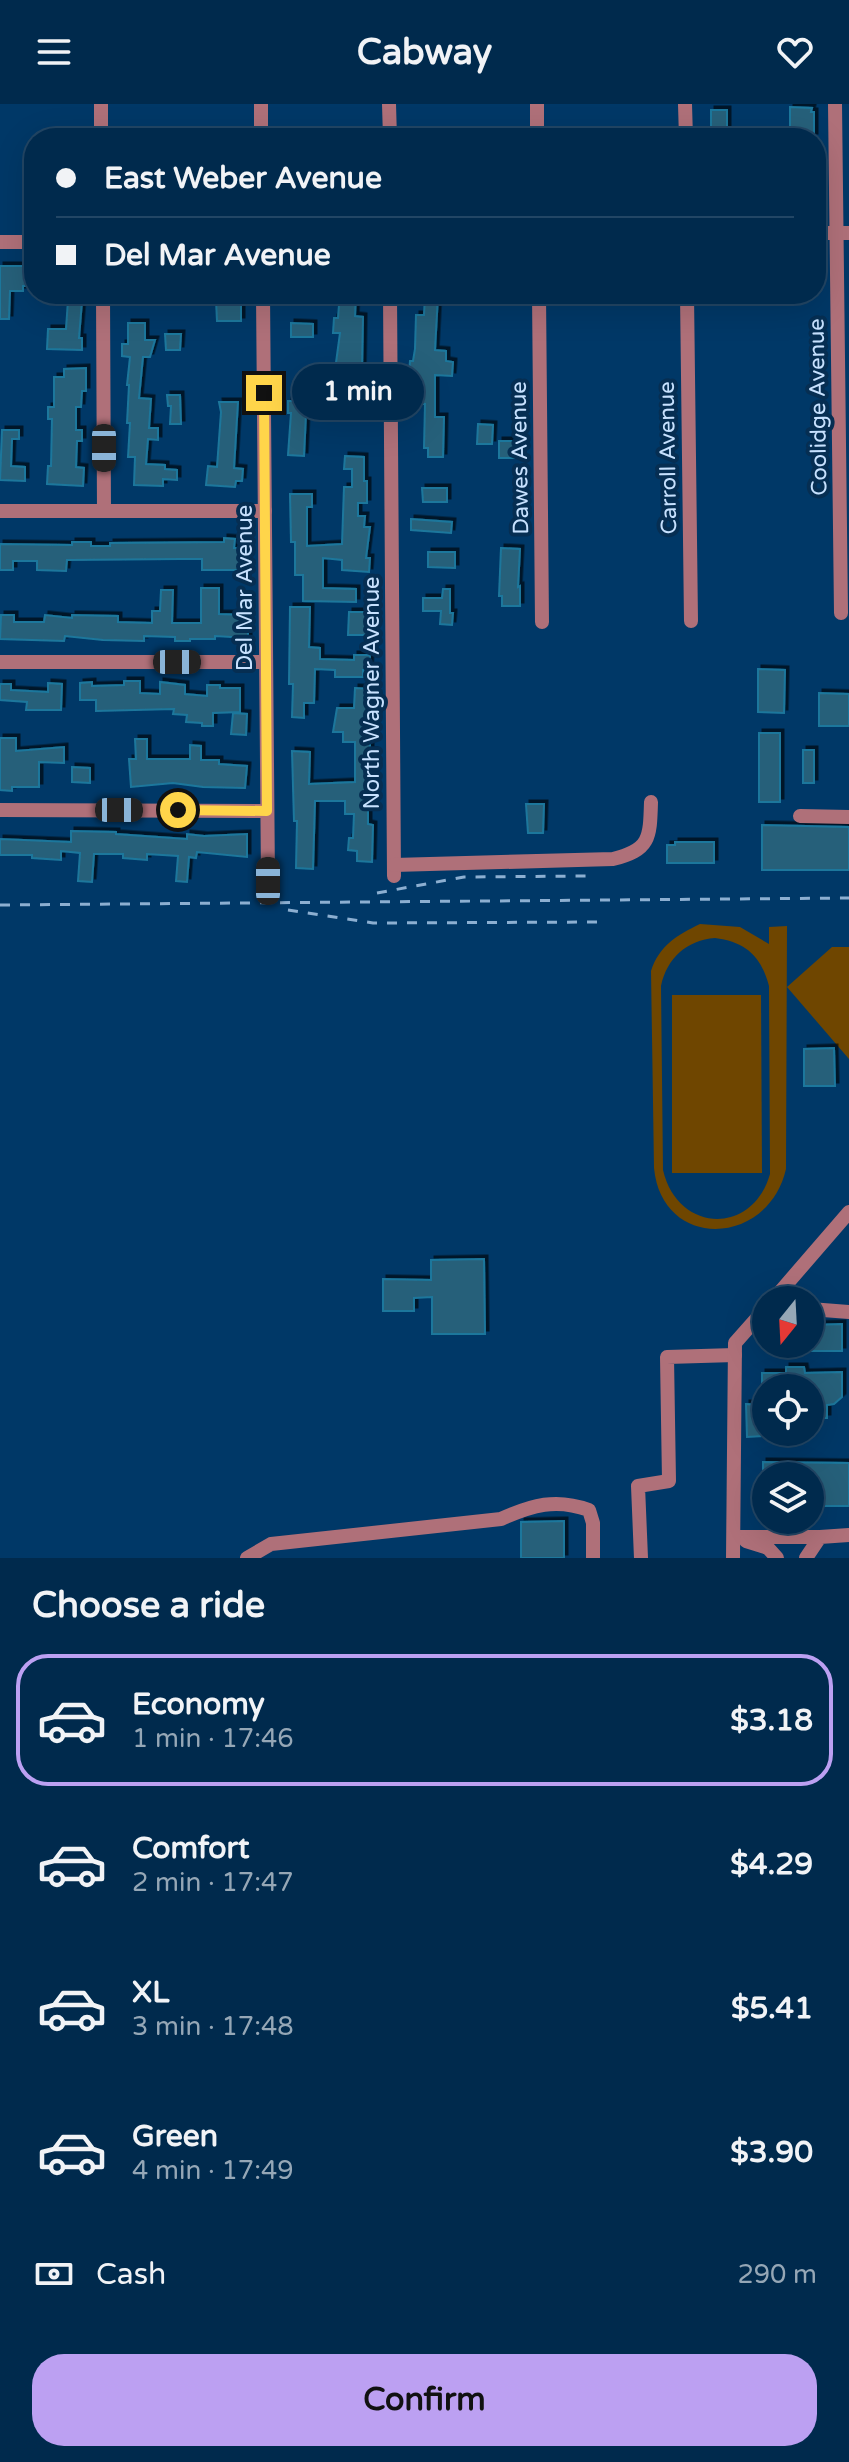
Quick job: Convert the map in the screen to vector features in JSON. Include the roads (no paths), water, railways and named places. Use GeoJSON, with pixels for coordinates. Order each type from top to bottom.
{"type":"FeatureCollection","features":[{"type":"Feature","properties":{"kind":"street"},"geometry":{"type":"LineString","coordinates":[[101,104],[101,128]]}},
{"type":"Feature","properties":{"kind":"street"},"geometry":{"type":"LineString","coordinates":[[261,104],[261,128]]}},
{"type":"Feature","properties":{"kind":"street"},"geometry":{"type":"LineString","coordinates":[[389,104],[390,128]]}},
{"type":"Feature","properties":{"kind":"street"},"geometry":{"type":"LineString","coordinates":[[537,104],[537,128]]}},
{"type":"Feature","properties":{"kind":"street"},"geometry":{"type":"LineString","coordinates":[[685,104],[686,128]]}},
{"type":"Feature","properties":{"kind":"street","name":"Coolidge Avenue"},"geometry":{"type":"LineString","coordinates":[[835,104],[843,233],[841,613]]}},
{"type":"Feature","properties":{"kind":"street"},"geometry":{"type":"LineString","coordinates":[[0,242],[24,242]]}},
{"type":"Feature","properties":{"kind":"street"},"geometry":{"type":"LineString","coordinates":[[103,304],[104,510]]}},
{"type":"Feature","properties":{"kind":"street","name":"Del Mar Avenue"},"geometry":{"type":"LineString","coordinates":[[263,304],[268,881]]}},
{"type":"Feature","properties":{"kind":"street","name":"North Wagner Avenue"},"geometry":{"type":"LineString","coordinates":[[390,304],[394,871],[613,859],[632,855],[646,844],[651,802]]}},
{"type":"Feature","properties":{"kind":"street","name":"Dawes Avenue"},"geometry":{"type":"LineString","coordinates":[[539,304],[542,622]]}},
{"type":"Feature","properties":{"kind":"street","name":"Carroll Avenue"},"geometry":{"type":"LineString","coordinates":[[687,304],[691,621]]}},
{"type":"Feature","properties":{"kind":"street"},"geometry":{"type":"LineString","coordinates":[[0,511],[265,511]]}},
{"type":"Feature","properties":{"kind":"street"},"geometry":{"type":"LineString","coordinates":[[0,662],[266,662]]}},
{"type":"Feature","properties":{"kind":"street"},"geometry":{"type":"LineString","coordinates":[[0,810],[267,811]]}},
{"type":"Feature","properties":{"kind":"street"},"geometry":{"type":"LineString","coordinates":[[800,816],[849,817]]}},
{"type":"Feature","properties":{"kind":"street"},"geometry":{"type":"LineString","coordinates":[[785,1286],[849,1212]]}},
{"type":"Feature","properties":{"kind":"street"},"geometry":{"type":"LineString","coordinates":[[824,1310],[849,1312]]}},
{"type":"Feature","properties":{"kind":"street"},"geometry":{"type":"LineString","coordinates":[[733,1558],[735,1343],[752,1324]]}},
{"type":"Feature","properties":{"kind":"street"},"geometry":{"type":"LineString","coordinates":[[641,1558],[638,1486],[669,1481],[667,1357],[735,1355]]}},
{"type":"Feature","properties":{"kind":"street"},"geometry":{"type":"LineString","coordinates":[[247,1558],[271,1544],[501,1519],[531,1506],[570,1503],[589,1510],[593,1523],[593,1558]]}},
{"type":"Feature","properties":{"kind":"street"},"geometry":{"type":"LineString","coordinates":[[735,1537],[849,1535]]}},
{"type":"Feature","properties":{"kind":"street"},"geometry":{"type":"LineString","coordinates":[[735,1537],[768,1548],[777,1558]]}},
{"type":"Feature","properties":{"kind":"street"},"geometry":{"type":"LineString","coordinates":[[806,1558],[820,1537]]}},
{"type":"Feature","properties":{"kind":"railway"},"geometry":{"type":"LineString","coordinates":[[377,893],[464,877],[591,876]]}},
{"type":"Feature","properties":{"kind":"railway"},"geometry":{"type":"LineString","coordinates":[[0,905],[849,898]]}},
{"type":"Feature","properties":{"kind":"railway"},"geometry":{"type":"LineString","coordinates":[[288,910],[373,923],[600,922]]}}]}
